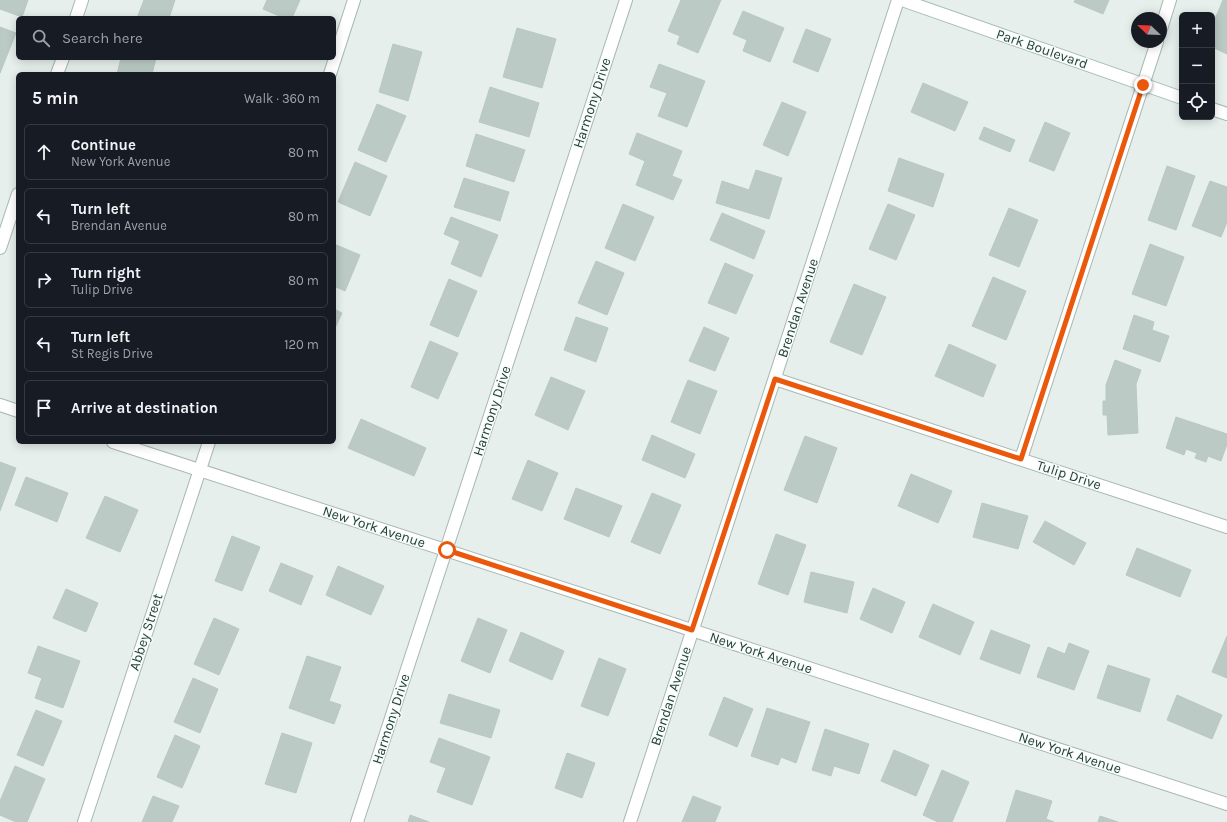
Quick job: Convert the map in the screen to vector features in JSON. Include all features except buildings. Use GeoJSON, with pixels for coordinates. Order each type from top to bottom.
{"type":"FeatureCollection","features":[{"type":"Feature","properties":{"kind":"street"},"geometry":{"type":"LineString","coordinates":[[77,16],[82,0]]}},
{"type":"Feature","properties":{"kind":"street"},"geometry":{"type":"LineString","coordinates":[[336,56],[354,0]]}},
{"type":"Feature","properties":{"kind":"street","name":"Harmony Drive"},"geometry":{"type":"LineString","coordinates":[[358,822],[626,0]]}},
{"type":"Feature","properties":{"kind":"street","name":"Brendan Avenue"},"geometry":{"type":"LineString","coordinates":[[630,822],[898,0]]}},
{"type":"Feature","properties":{"kind":"street","name":"Park Boulevard"},"geometry":{"type":"LineString","coordinates":[[902,0],[1179,97]]}},
{"type":"Feature","properties":{"kind":"street"},"geometry":{"type":"LineString","coordinates":[[1166,12],[1170,0]]}},
{"type":"Feature","properties":{"kind":"street"},"geometry":{"type":"LineString","coordinates":[[1021,459],[1155,48]]}},
{"type":"Feature","properties":{"kind":"street"},"geometry":{"type":"LineString","coordinates":[[58,72],[61,60]]}},
{"type":"Feature","properties":{"kind":"street"},"geometry":{"type":"LineString","coordinates":[[331,72],[335,60]]}},
{"type":"Feature","properties":{"kind":"street"},"geometry":{"type":"LineString","coordinates":[[1215,110],[1227,114]]}},
{"type":"Feature","properties":{"kind":"street"},"geometry":{"type":"LineString","coordinates":[[0,248],[16,200]]}},
{"type":"Feature","properties":{"kind":"street","name":"Tulip Drive"},"geometry":{"type":"LineString","coordinates":[[775,379],[1227,527]]}},
{"type":"Feature","properties":{"kind":"street"},"geometry":{"type":"LineString","coordinates":[[0,405],[16,410]]}},
{"type":"Feature","properties":{"kind":"street","name":"New York Avenue"},"geometry":{"type":"LineString","coordinates":[[120,444],[1227,804]]}},
{"type":"Feature","properties":{"kind":"street","name":"Abbey Street"},"geometry":{"type":"LineString","coordinates":[[84,822],[208,444]]}},
{"type":"Feature","properties":{"kind":"route"},"geometry":{"type":"LineString","coordinates":[[447,550],[692,630],[775,379],[1021,459],[1143,85]]}}]}
